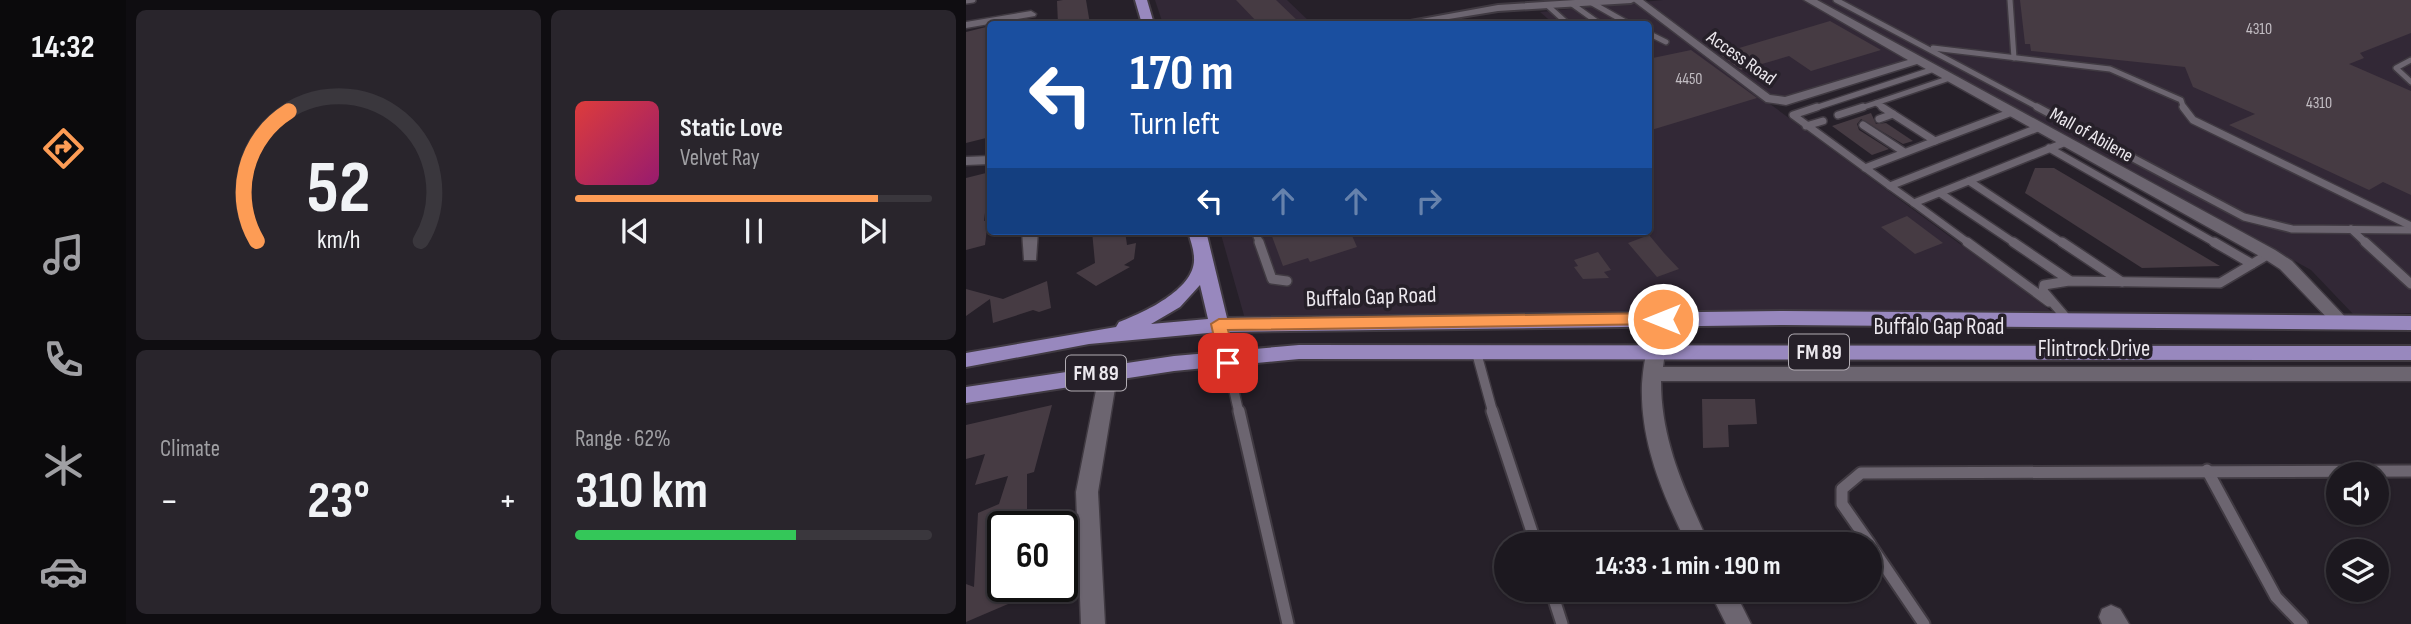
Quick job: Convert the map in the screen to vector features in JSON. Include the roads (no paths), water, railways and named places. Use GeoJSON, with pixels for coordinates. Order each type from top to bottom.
{"type":"FeatureCollection","features":[{"type":"Feature","properties":{"kind":"main road"},"geometry":{"type":"LineString","coordinates":[[1141,0],[1147,21]]}},
{"type":"Feature","properties":{"kind":"main road"},"geometry":{"type":"LineString","coordinates":[[1198,235],[1219,324]]}},
{"type":"Feature","properties":{"kind":"main road"},"geometry":{"type":"LineString","coordinates":[[1089,337],[1146,319],[1179,300],[1199,277],[1204,260]]}},
{"type":"Feature","properties":{"kind":"main road","name":"Buffalo Gap Road"},"geometry":{"type":"LineString","coordinates":[[966,360],[1089,337],[1219,324],[1460,320],[2067,319],[2411,323]]}},
{"type":"Feature","properties":{"kind":"main road"},"geometry":{"type":"LineString","coordinates":[[2317,353],[2344,343],[2348,337],[2342,323]]}},
{"type":"Feature","properties":{"kind":"main road","name":"Buffalo Gap Road"},"geometry":{"type":"LineString","coordinates":[[966,395],[1109,370],[1226,356],[1476,351],[2411,353]]}},
{"type":"Feature","properties":{"kind":"street"},"geometry":{"type":"LineString","coordinates":[[1009,21],[1031,19],[1031,0]]}},
{"type":"Feature","properties":{"kind":"street"},"geometry":{"type":"LineString","coordinates":[[1417,21],[1467,12],[1631,0]]}},
{"type":"Feature","properties":{"kind":"street","name":"Access Road"},"geometry":{"type":"LineString","coordinates":[[1637,0],[1766,98],[1775,101],[1786,101],[1922,54]]}},
{"type":"Feature","properties":{"kind":"street","name":"Mall of Abilene"},"geometry":{"type":"LineString","coordinates":[[1809,0],[1922,54],[1934,69],[2269,254],[2286,265],[2342,323]]}},
{"type":"Feature","properties":{"kind":"street"},"geometry":{"type":"LineString","coordinates":[[966,25],[987,23]]}},
{"type":"Feature","properties":{"kind":"street"},"geometry":{"type":"LineString","coordinates":[[966,161],[987,160]]}},
{"type":"Feature","properties":{"kind":"street"},"geometry":{"type":"LineString","coordinates":[[1030,235],[1030,256]]}},
{"type":"Feature","properties":{"kind":"street"},"geometry":{"type":"LineString","coordinates":[[1656,352],[1652,374],[1658,454],[1693,532]]}},
{"type":"Feature","properties":{"kind":"street"},"geometry":{"type":"LineString","coordinates":[[1093,624],[1087,492],[1109,370]]}},
{"type":"Feature","properties":{"kind":"street","name":"Flintrock Drive"},"geometry":{"type":"LineString","coordinates":[[1652,374],[2411,374]]}},
{"type":"Feature","properties":{"kind":"street"},"geometry":{"type":"LineString","coordinates":[[1727,602],[1738,624]]}},
{"type":"Feature","properties":{"kind":"lane"},"geometry":{"type":"LineString","coordinates":[[966,1],[973,0]]}},
{"type":"Feature","properties":{"kind":"lane","name":"Mall of Abilene"},"geometry":{"type":"LineString","coordinates":[[1836,0],[1922,54],[2244,217],[2292,229],[2411,228]]}},
{"type":"Feature","properties":{"kind":"lane"},"geometry":{"type":"LineString","coordinates":[[2010,0],[2014,58]]}},
{"type":"Feature","properties":{"kind":"lane"},"geometry":{"type":"LineString","coordinates":[[1592,3],[1600,12],[1616,15],[1625,21]]}},
{"type":"Feature","properties":{"kind":"lane"},"geometry":{"type":"LineString","coordinates":[[1573,4],[1596,21]]}},
{"type":"Feature","properties":{"kind":"lane"},"geometry":{"type":"LineString","coordinates":[[1547,5],[1565,21]]}},
{"type":"Feature","properties":{"kind":"lane"},"geometry":{"type":"LineString","coordinates":[[1560,18],[1583,14]]}},
{"type":"Feature","properties":{"kind":"lane"},"geometry":{"type":"LineString","coordinates":[[1652,35],[1666,42]]}},
{"type":"Feature","properties":{"kind":"lane"},"geometry":{"type":"LineString","coordinates":[[1922,54],[2014,58],[2123,73],[2181,100],[2185,113],[2193,120],[2411,228]]}},
{"type":"Feature","properties":{"kind":"lane"},"geometry":{"type":"LineString","coordinates":[[2411,60],[2396,68],[2411,82]]}},
{"type":"Feature","properties":{"kind":"lane"},"geometry":{"type":"LineString","coordinates":[[1934,69],[1795,112],[1794,118],[2049,302],[2067,319]]}},
{"type":"Feature","properties":{"kind":"lane"},"geometry":{"type":"LineString","coordinates":[[1838,115],[1950,78]]}},
{"type":"Feature","properties":{"kind":"lane"},"geometry":{"type":"LineString","coordinates":[[1876,103],[1935,141]]}},
{"type":"Feature","properties":{"kind":"lane"},"geometry":{"type":"LineString","coordinates":[[1865,168],[2012,112]]}},
{"type":"Feature","properties":{"kind":"lane"},"geometry":{"type":"LineString","coordinates":[[1879,118],[1893,114]]}},
{"type":"Feature","properties":{"kind":"lane"},"geometry":{"type":"LineString","coordinates":[[1806,126],[1823,121]]}},
{"type":"Feature","properties":{"kind":"lane"},"geometry":{"type":"LineString","coordinates":[[1870,121],[1863,125],[1904,152]]}},
{"type":"Feature","properties":{"kind":"lane"},"geometry":{"type":"LineString","coordinates":[[1890,186],[2040,127]]}},
{"type":"Feature","properties":{"kind":"lane"},"geometry":{"type":"LineString","coordinates":[[1914,203],[2066,142]]}},
{"type":"Feature","properties":{"kind":"lane"},"geometry":{"type":"LineString","coordinates":[[2049,148],[2252,264]]}},
{"type":"Feature","properties":{"kind":"lane"},"geometry":{"type":"LineString","coordinates":[[1969,181],[2123,282]]}},
{"type":"Feature","properties":{"kind":"lane"},"geometry":{"type":"LineString","coordinates":[[1940,193],[2069,281]]}},
{"type":"Feature","properties":{"kind":"lane"},"geometry":{"type":"LineString","coordinates":[[2351,229],[2411,284]]}},
{"type":"Feature","properties":{"kind":"lane"},"geometry":{"type":"LineString","coordinates":[[1256,235],[1272,279],[1287,281]]}},
{"type":"Feature","properties":{"kind":"lane"},"geometry":{"type":"LineString","coordinates":[[2049,302],[2043,291],[2044,285],[2069,281],[2220,282],[2269,254]]}},
{"type":"Feature","properties":{"kind":"lane"},"geometry":{"type":"LineString","coordinates":[[1219,324],[1288,624]]}},
{"type":"Feature","properties":{"kind":"lane"},"geometry":{"type":"LineString","coordinates":[[1476,351],[1481,377],[1532,532]]}},
{"type":"Feature","properties":{"kind":"lane"},"geometry":{"type":"LineString","coordinates":[[2207,470],[2276,597],[2302,624]]}},
{"type":"Feature","properties":{"kind":"lane"},"geometry":{"type":"LineString","coordinates":[[1861,532],[1842,504],[1842,489],[1861,473],[2411,471]]}},
{"type":"Feature","properties":{"kind":"lane"},"geometry":{"type":"LineString","coordinates":[[1882,563],[1924,624]]}},
{"type":"Feature","properties":{"kind":"lane"},"geometry":{"type":"LineString","coordinates":[[1555,602],[1562,624]]}}]}
